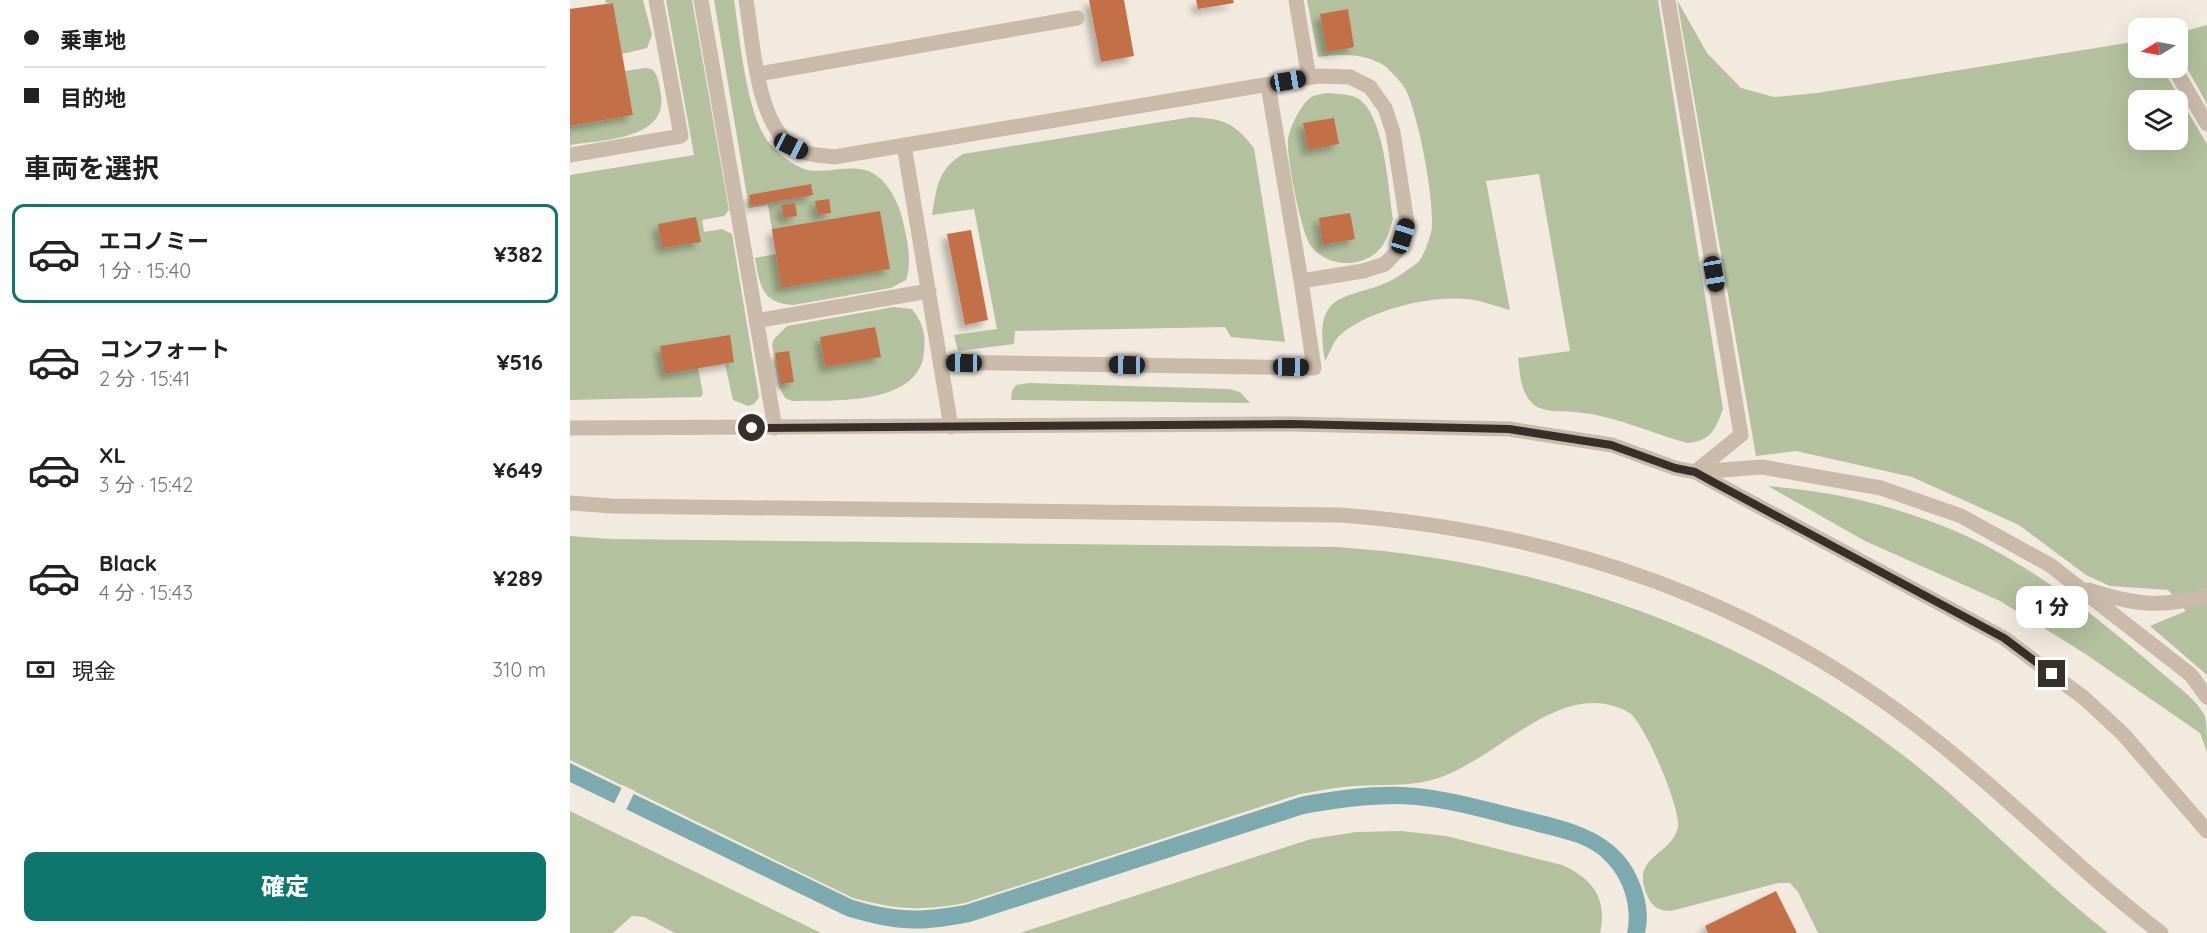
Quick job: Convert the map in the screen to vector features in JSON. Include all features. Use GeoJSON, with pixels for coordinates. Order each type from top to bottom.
{"type":"FeatureCollection","features":[{"type":"Feature","properties":{"kind":"street"},"geometry":{"type":"LineString","coordinates":[[570,155],[681,136],[656,0]]}},
{"type":"Feature","properties":{"kind":"street"},"geometry":{"type":"LineString","coordinates":[[701,0],[775,428]]}},
{"type":"Feature","properties":{"kind":"street"},"geometry":{"type":"LineString","coordinates":[[746,0],[765,109],[773,128],[798,149],[834,157],[1309,78],[1350,76],[1370,87],[1385,108],[1393,132],[1407,223],[1399,249],[1385,264],[1363,271],[1301,281]]}},
{"type":"Feature","properties":{"kind":"street"},"geometry":{"type":"LineString","coordinates":[[1296,0],[1309,78]]}},
{"type":"Feature","properties":{"kind":"street"},"geometry":{"type":"LineString","coordinates":[[1668,0],[1741,435],[1695,472]]}},
{"type":"Feature","properties":{"kind":"street"},"geometry":{"type":"LineString","coordinates":[[759,74],[1077,18]]}},
{"type":"Feature","properties":{"kind":"street"},"geometry":{"type":"LineString","coordinates":[[2180,78],[2207,124]]}},
{"type":"Feature","properties":{"kind":"street"},"geometry":{"type":"LineString","coordinates":[[941,362],[1314,368],[1268,85]]}},
{"type":"Feature","properties":{"kind":"street"},"geometry":{"type":"LineString","coordinates":[[904,145],[951,427]]}},
{"type":"Feature","properties":{"kind":"street"},"geometry":{"type":"LineString","coordinates":[[756,321],[929,291]]}},
{"type":"Feature","properties":{"kind":"street"},"geometry":{"type":"LineString","coordinates":[[570,428],[1292,424],[1509,429],[1611,445],[1675,468],[1695,472],[1762,467],[1881,488],[1961,516],[2050,565],[2191,675],[2207,697]]}},
{"type":"Feature","properties":{"kind":"street"},"geometry":{"type":"LineString","coordinates":[[1695,472],[2004,638],[2084,698],[2123,734],[2207,831]]}},
{"type":"Feature","properties":{"kind":"street"},"geometry":{"type":"LineString","coordinates":[[570,503],[612,506],[1340,515],[1439,524],[1547,546],[1633,572],[1680,590],[1770,632],[1857,682],[1938,741],[2109,892],[2161,933]]}},
{"type":"Feature","properties":{"kind":"street"},"geometry":{"type":"LineString","coordinates":[[2076,586],[2125,602],[2161,605],[2207,595]]}},
{"type":"Feature","properties":{"kind":"green space"},"geometry":{"type":"Polygon","coordinates":[[[605,0],[643,0],[652,35],[647,48],[622,54],[613,3],[606,3],[605,0]]]}},
{"type":"Feature","properties":{"kind":"green space"},"geometry":{"type":"Polygon","coordinates":[[[666,0],[692,0],[729,210],[724,216],[702,220],[704,232],[722,229],[732,234],[759,397],[754,404],[748,406],[733,400],[725,364],[698,368],[703,393],[701,397],[570,400],[570,175],[694,155],[666,0]]]}},
{"type":"Feature","properties":{"kind":"green space"},"geometry":{"type":"Polygon","coordinates":[[[714,0],[734,0],[750,97],[762,133],[771,145],[788,160],[808,170],[859,169],[868,171],[884,182],[890,190],[899,208],[907,240],[909,260],[906,280],[891,288],[793,305],[774,301],[764,291],[755,258],[776,254],[768,205],[749,208],[714,0]]]}},
{"type":"Feature","properties":{"kind":"green space"},"geometry":{"type":"Polygon","coordinates":[[[1307,0],[1658,0],[1723,409],[1707,437],[1687,443],[1603,417],[1545,410],[1535,406],[1527,397],[1521,381],[1518,358],[1570,351],[1539,174],[1486,181],[1510,310],[1465,299],[1451,298],[1416,302],[1380,312],[1349,328],[1336,339],[1325,361],[1322,334],[1325,316],[1332,305],[1343,298],[1389,281],[1419,261],[1431,233],[1432,211],[1420,137],[1406,90],[1385,66],[1369,59],[1344,55],[1318,57],[1307,0]]]}},
{"type":"Feature","properties":{"kind":"green space"},"geometry":{"type":"Polygon","coordinates":[[[1677,0],[1707,53],[1741,88],[1774,97],[1817,93],[2128,43],[2128,78],[2168,78],[2175,90],[2128,90],[2128,150],[2188,150],[2188,112],[2207,144],[2207,675],[2150,626],[2186,611],[2168,590],[2110,586],[2086,575],[2019,525],[1912,477],[1796,451],[1756,456],[1677,0]]]}},
{"type":"Feature","properties":{"kind":"green space"},"geometry":{"type":"Polygon","coordinates":[[[2207,25],[2207,104],[2188,70],[2188,30],[2207,25]]]}},
{"type":"Feature","properties":{"kind":"green space"},"geometry":{"type":"Polygon","coordinates":[[[652,69],[656,75],[661,95],[660,110],[654,121],[629,135],[570,145],[570,126],[633,115],[625,71],[652,69]]]}},
{"type":"Feature","properties":{"kind":"green space"},"geometry":{"type":"Polygon","coordinates":[[[1327,93],[1356,97],[1368,108],[1380,137],[1387,172],[1393,219],[1389,232],[1377,252],[1352,263],[1342,263],[1325,258],[1311,246],[1299,211],[1289,161],[1288,139],[1296,117],[1310,98],[1327,93]]]}},
{"type":"Feature","properties":{"kind":"green space"},"geometry":{"type":"Polygon","coordinates":[[[1192,117],[1212,119],[1234,127],[1254,148],[1285,342],[1231,337],[1225,327],[1015,331],[1014,344],[958,351],[954,335],[997,329],[974,209],[932,215],[940,180],[954,160],[963,154],[1192,117]]]}},
{"type":"Feature","properties":{"kind":"green space"},"geometry":{"type":"Polygon","coordinates":[[[894,307],[912,309],[919,319],[925,340],[919,370],[907,383],[870,397],[849,400],[792,401],[785,398],[779,387],[772,345],[774,339],[787,326],[894,307]]]}},
{"type":"Feature","properties":{"kind":"green space"},"geometry":{"type":"Polygon","coordinates":[[[1029,383],[1229,389],[1240,392],[1250,403],[1011,400],[1012,391],[1016,385],[1029,383]]]}},
{"type":"Feature","properties":{"kind":"green space"},"geometry":{"type":"Polygon","coordinates":[[[1768,486],[1847,497],[1905,512],[1957,532],[2020,565],[2109,628],[2192,699],[2205,716],[2207,752],[2200,733],[2084,653],[2000,601],[1865,541],[1768,486]]]}},
{"type":"Feature","properties":{"kind":"green space"},"geometry":{"type":"Polygon","coordinates":[[[570,536],[611,539],[1338,547],[1417,555],[1494,569],[1570,588],[1644,613],[1716,643],[1786,678],[1853,719],[1941,786],[2108,933],[1818,933],[1798,892],[1790,883],[1778,883],[1671,911],[1659,909],[1651,903],[1647,895],[1643,882],[1644,872],[1647,864],[1674,837],[1678,827],[1674,803],[1652,747],[1635,718],[1628,712],[1603,704],[1578,704],[1554,712],[1529,725],[1458,770],[1435,779],[1405,784],[1340,787],[1300,794],[965,903],[909,908],[853,898],[570,760],[570,536]]]}},
{"type":"Feature","properties":{"kind":"green space"},"geometry":{"type":"Polygon","coordinates":[[[570,811],[821,933],[675,933],[644,917],[632,916],[613,933],[570,933],[570,811]]]}},
{"type":"Feature","properties":{"kind":"green space"},"geometry":{"type":"Polygon","coordinates":[[[1401,831],[1446,836],[1562,865],[1573,870],[1589,883],[1599,900],[1602,910],[1600,933],[1020,933],[1311,839],[1356,832],[1401,831]]]}},
{"type":"Feature","properties":{"kind":"water"},"geometry":{"type":"Polygon","coordinates":[[[570,763],[853,900],[909,910],[965,905],[1300,797],[1375,787],[1428,789],[1548,816],[1586,829],[1603,838],[1631,865],[1644,896],[1647,914],[1646,927],[1645,933],[1627,933],[1629,921],[1626,897],[1617,875],[1602,857],[1585,846],[1466,814],[1433,807],[1400,804],[1352,807],[1304,814],[970,922],[921,928],[880,925],[846,916],[570,782],[570,763]]]}},
{"type":"Feature","properties":{"kind":"pier"},"geometry":{"type":"Polygon","coordinates":[[[623,785],[635,791],[625,812],[613,806],[623,785]]]}},
{"type":"Feature","properties":{"kind":"building"},"geometry":{"type":"Polygon","coordinates":[[[1089,0],[1124,0],[1134,56],[1101,62],[1089,0]]]}},
{"type":"Feature","properties":{"kind":"building"},"geometry":{"type":"Polygon","coordinates":[[[1196,0],[1233,0],[1234,3],[1198,9],[1196,0]]]}},
{"type":"Feature","properties":{"kind":"building"},"geometry":{"type":"Polygon","coordinates":[[[613,3],[633,115],[570,126],[570,9],[613,3]]]}},
{"type":"Feature","properties":{"kind":"building"},"geometry":{"type":"Polygon","coordinates":[[[1348,9],[1354,47],[1327,52],[1320,14],[1348,9]]]}},
{"type":"Feature","properties":{"kind":"building"},"geometry":{"type":"Polygon","coordinates":[[[1334,118],[1339,144],[1308,150],[1303,123],[1334,118]]]}},
{"type":"Feature","properties":{"kind":"building"},"geometry":{"type":"Polygon","coordinates":[[[811,184],[813,195],[751,206],[749,195],[811,184]]]}},
{"type":"Feature","properties":{"kind":"building"},"geometry":{"type":"Polygon","coordinates":[[[829,199],[831,213],[818,215],[815,201],[829,199]]]}},
{"type":"Feature","properties":{"kind":"building"},"geometry":{"type":"Polygon","coordinates":[[[795,203],[797,216],[784,218],[781,205],[795,203]]]}},
{"type":"Feature","properties":{"kind":"building"},"geometry":{"type":"Polygon","coordinates":[[[880,211],[890,269],[781,288],[772,229],[880,211]]]}},
{"type":"Feature","properties":{"kind":"building"},"geometry":{"type":"Polygon","coordinates":[[[1350,213],[1355,239],[1323,245],[1319,218],[1350,213]]]}},
{"type":"Feature","properties":{"kind":"building"},"geometry":{"type":"Polygon","coordinates":[[[696,217],[701,242],[662,248],[658,224],[696,217]]]}},
{"type":"Feature","properties":{"kind":"building"},"geometry":{"type":"Polygon","coordinates":[[[971,230],[988,320],[965,325],[947,234],[971,230]]]}},
{"type":"Feature","properties":{"kind":"building"},"geometry":{"type":"Polygon","coordinates":[[[875,327],[881,357],[825,367],[820,337],[875,327]]]}},
{"type":"Feature","properties":{"kind":"building"},"geometry":{"type":"Polygon","coordinates":[[[730,335],[734,362],[665,374],[660,346],[730,335]]]}},
{"type":"Feature","properties":{"kind":"building"},"geometry":{"type":"Polygon","coordinates":[[[789,351],[794,382],[781,384],[775,353],[789,351]]]}},
{"type":"Feature","properties":{"kind":"building"},"geometry":{"type":"Polygon","coordinates":[[[1776,891],[1797,933],[1708,933],[1705,926],[1776,891]]]}},
{"type":"Feature","properties":{"kind":"route"},"geometry":{"type":"LineString","coordinates":[[752,428],[1292,424],[1509,429],[1611,445],[1675,468],[1695,472],[2004,638],[2052,674]]}}]}
